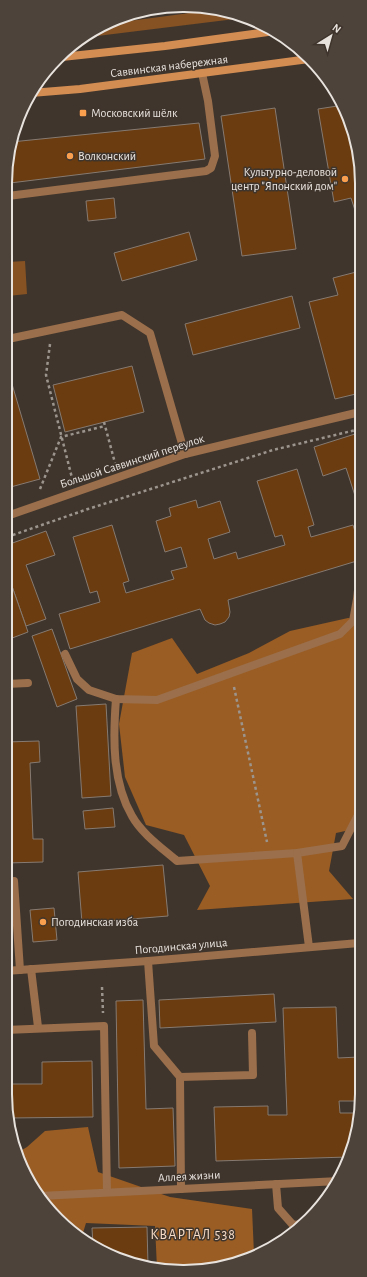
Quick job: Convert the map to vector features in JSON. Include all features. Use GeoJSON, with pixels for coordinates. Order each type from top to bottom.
{"type":"FeatureCollection","features":[{"type":"Feature","properties":{"kind":"main road","name":"Саввинская набережная"},"geometry":{"type":"LineString","coordinates":[[69,56],[165,46],[264,32]]}},
{"type":"Feature","properties":{"kind":"main road","name":"Саввинская набережная"},"geometry":{"type":"LineString","coordinates":[[38,93],[70,90],[303,60]]}},
{"type":"Feature","properties":{"kind":"street"},"geometry":{"type":"LineString","coordinates":[[12,195],[206,171],[211,168],[215,156],[208,101],[202,73]]}},
{"type":"Feature","properties":{"kind":"street"},"geometry":{"type":"LineString","coordinates":[[12,338],[122,315],[150,333],[184,454]]}},
{"type":"Feature","properties":{"kind":"street","name":"Большой Саввинский переулок"},"geometry":{"type":"LineString","coordinates":[[12,514],[184,454],[355,413]]}},
{"type":"Feature","properties":{"kind":"street"},"geometry":{"type":"LineString","coordinates":[[64,654],[76,678],[89,690],[116,699],[158,700],[340,634],[353,621],[355,612]]}},
{"type":"Feature","properties":{"kind":"street"},"geometry":{"type":"LineString","coordinates":[[12,684],[28,683]]}},
{"type":"Feature","properties":{"kind":"street"},"geometry":{"type":"LineString","coordinates":[[116,699],[114,728],[115,754],[122,792],[132,817],[147,834],[178,861],[297,853],[342,846],[355,821]]}},
{"type":"Feature","properties":{"kind":"street"},"geometry":{"type":"LineString","coordinates":[[297,853],[309,948]]}},
{"type":"Feature","properties":{"kind":"street"},"geometry":{"type":"LineString","coordinates":[[14,881],[20,970]]}},
{"type":"Feature","properties":{"kind":"street","name":"Погодинская улица"},"geometry":{"type":"LineString","coordinates":[[12,971],[148,961],[355,943]]}},
{"type":"Feature","properties":{"kind":"street"},"geometry":{"type":"LineString","coordinates":[[148,961],[154,1046],[180,1076],[181,1189]]}},
{"type":"Feature","properties":{"kind":"street"},"geometry":{"type":"LineString","coordinates":[[31,969],[38,1027]]}},
{"type":"Feature","properties":{"kind":"street"},"geometry":{"type":"LineString","coordinates":[[12,1029],[38,1027],[104,1026],[107,1192]]}},
{"type":"Feature","properties":{"kind":"street"},"geometry":{"type":"LineString","coordinates":[[180,1076],[253,1075],[252,1033]]}},
{"type":"Feature","properties":{"kind":"street","name":"Аллея жизни"},"geometry":{"type":"LineString","coordinates":[[45,1196],[331,1181]]}},
{"type":"Feature","properties":{"kind":"street"},"geometry":{"type":"LineString","coordinates":[[276,1184],[278,1208],[294,1225]]}},
{"type":"Feature","properties":{"kind":"path"},"geometry":{"type":"LineString","coordinates":[[51,330],[46,375],[72,478]]}},
{"type":"Feature","properties":{"kind":"path"},"geometry":{"type":"LineString","coordinates":[[104,422],[115,463]]}},
{"type":"Feature","properties":{"kind":"path"},"geometry":{"type":"LineString","coordinates":[[61,437],[105,426]]}},
{"type":"Feature","properties":{"kind":"path"},"geometry":{"type":"LineString","coordinates":[[12,535],[88,509],[273,450],[355,430]]}},
{"type":"Feature","properties":{"kind":"path"},"geometry":{"type":"LineString","coordinates":[[40,488],[61,437]]}},
{"type":"Feature","properties":{"kind":"path"},"geometry":{"type":"LineString","coordinates":[[231,674],[270,855]]}},
{"type":"Feature","properties":{"kind":"path"},"geometry":{"type":"LineString","coordinates":[[102,987],[104,1026]]}},
{"type":"Feature","properties":{"kind":"shaded area"},"geometry":{"type":"Polygon","coordinates":[[[196,12],[233,19],[96,36],[127,21],[196,12]]]}},
{"type":"Feature","properties":{"kind":"shaded area"},"geometry":{"type":"Polygon","coordinates":[[[25,261],[27,294],[12,296],[12,262],[25,261]]]}},
{"type":"Feature","properties":{"kind":"shaded area"},"geometry":{"type":"Polygon","coordinates":[[[348,618],[355,619],[355,829],[336,833],[329,871],[353,899],[197,910],[210,886],[184,835],[146,825],[125,777],[119,724],[132,653],[172,638],[197,674],[249,653],[290,631],[348,618]]]}},
{"type":"Feature","properties":{"kind":"shaded area"},"geometry":{"type":"Polygon","coordinates":[[[88,1127],[98,1172],[170,1197],[252,1209],[254,1250],[239,1256],[206,1264],[161,1264],[157,1263],[155,1226],[86,1223],[83,1233],[62,1215],[47,1198],[35,1179],[22,1150],[45,1131],[88,1127]]]}},
{"type":"Feature","properties":{"kind":"building","name":"Культурно-деловой центр \"Японский дом\""},"geometry":{"type":"Polygon","coordinates":[[[336,106],[346,128],[354,161],[355,210],[351,198],[334,202],[318,109],[336,106]]]}},
{"type":"Feature","properties":{"kind":"building"},"geometry":{"type":"Polygon","coordinates":[[[275,108],[296,249],[242,256],[221,116],[275,108]]]}},
{"type":"Feature","properties":{"kind":"building"},"geometry":{"type":"Polygon","coordinates":[[[199,123],[205,159],[12,183],[13,161],[17,141],[199,123]]]}},
{"type":"Feature","properties":{"kind":"building"},"geometry":{"type":"Polygon","coordinates":[[[114,198],[116,218],[88,221],[86,201],[114,198]]]}},
{"type":"Feature","properties":{"kind":"building"},"geometry":{"type":"Polygon","coordinates":[[[189,232],[197,260],[122,281],[114,253],[189,232]]]}},
{"type":"Feature","properties":{"kind":"building"},"geometry":{"type":"Polygon","coordinates":[[[355,272],[355,394],[335,399],[309,302],[338,295],[333,278],[355,272]]]}},
{"type":"Feature","properties":{"kind":"building"},"geometry":{"type":"Polygon","coordinates":[[[292,296],[300,328],[193,355],[185,324],[292,296]]]}},
{"type":"Feature","properties":{"kind":"building"},"geometry":{"type":"Polygon","coordinates":[[[132,366],[144,412],[65,432],[53,385],[132,366]]]}},
{"type":"Feature","properties":{"kind":"building"},"geometry":{"type":"Polygon","coordinates":[[[12,384],[40,479],[12,487],[12,384]]]}},
{"type":"Feature","properties":{"kind":"building"},"geometry":{"type":"Polygon","coordinates":[[[355,434],[355,496],[346,468],[323,476],[314,447],[355,434]]]}},
{"type":"Feature","properties":{"kind":"building"},"geometry":{"type":"Polygon","coordinates":[[[297,469],[314,525],[308,527],[311,537],[353,525],[355,532],[355,562],[228,600],[230,612],[229,617],[225,622],[220,624],[215,625],[205,620],[200,609],[70,649],[59,614],[100,602],[97,591],[90,593],[73,537],[112,525],[129,581],[123,583],[126,593],[174,579],[171,571],[187,567],[181,547],[165,552],[156,521],[171,516],[169,508],[196,500],[198,508],[220,501],[230,532],[208,539],[214,559],[236,552],[238,559],[285,545],[282,535],[275,537],[257,481],[297,469]]]}},
{"type":"Feature","properties":{"kind":"building"},"geometry":{"type":"Polygon","coordinates":[[[46,531],[55,555],[26,565],[46,619],[26,626],[12,586],[12,543],[46,531]]]}},
{"type":"Feature","properties":{"kind":"building"},"geometry":{"type":"Polygon","coordinates":[[[12,586],[28,632],[12,638],[12,586]]]}},
{"type":"Feature","properties":{"kind":"building"},"geometry":{"type":"Polygon","coordinates":[[[52,629],[77,699],[57,707],[32,636],[52,629]]]}},
{"type":"Feature","properties":{"kind":"building"},"geometry":{"type":"Polygon","coordinates":[[[106,704],[111,796],[82,798],[76,706],[106,704]]]}},
{"type":"Feature","properties":{"kind":"building"},"geometry":{"type":"Polygon","coordinates":[[[39,741],[40,762],[30,763],[33,839],[43,839],[43,862],[12,863],[12,742],[39,741]]]}},
{"type":"Feature","properties":{"kind":"building"},"geometry":{"type":"Polygon","coordinates":[[[113,808],[115,827],[85,829],[83,811],[113,808]]]}},
{"type":"Feature","properties":{"kind":"building"},"geometry":{"type":"Polygon","coordinates":[[[163,865],[168,916],[82,923],[78,872],[163,865]]]}},
{"type":"Feature","properties":{"kind":"building","name":"Погодинская изба"},"geometry":{"type":"Polygon","coordinates":[[[54,908],[57,940],[33,942],[30,910],[54,908]]]}},
{"type":"Feature","properties":{"kind":"building"},"geometry":{"type":"Polygon","coordinates":[[[274,994],[276,1022],[160,1028],[159,1000],[274,994]]]}},
{"type":"Feature","properties":{"kind":"building"},"geometry":{"type":"Polygon","coordinates":[[[143,1000],[146,1109],[173,1108],[175,1166],[119,1168],[116,1001],[143,1000]]]}},
{"type":"Feature","properties":{"kind":"building"},"geometry":{"type":"Polygon","coordinates":[[[336,1007],[338,1058],[355,1057],[355,1101],[339,1101],[340,1113],[354,1113],[352,1127],[343,1157],[216,1161],[214,1107],[268,1106],[268,1115],[287,1115],[283,1008],[336,1007]]]}},
{"type":"Feature","properties":{"kind":"building"},"geometry":{"type":"Polygon","coordinates":[[[92,1061],[93,1117],[13,1118],[12,1084],[42,1084],[42,1062],[92,1061]]]}},
{"type":"Feature","properties":{"kind":"building"},"geometry":{"type":"Polygon","coordinates":[[[147,1227],[148,1261],[128,1256],[98,1242],[93,1239],[92,1228],[147,1227]]]}},
{"type":"Feature","properties":{"kind":"place","name":"Московский шёлк"},"geometry":{"type":"Point","coordinates":[83,113]}},
{"type":"Feature","properties":{"kind":"place","name":"Волконский"},"geometry":{"type":"Point","coordinates":[70,156]}},
{"type":"Feature","properties":{"kind":"place","name":"Культурно-деловой центр \"Японский дом\""},"geometry":{"type":"Point","coordinates":[345,179]}},
{"type":"Feature","properties":{"kind":"place","name":"Погодинская изба"},"geometry":{"type":"Point","coordinates":[43,922]}},
{"type":"Feature","properties":{"kind":"district","name":"КВАРТАЛ 538"},"geometry":{"type":"Point","coordinates":[193,1234]}}]}
